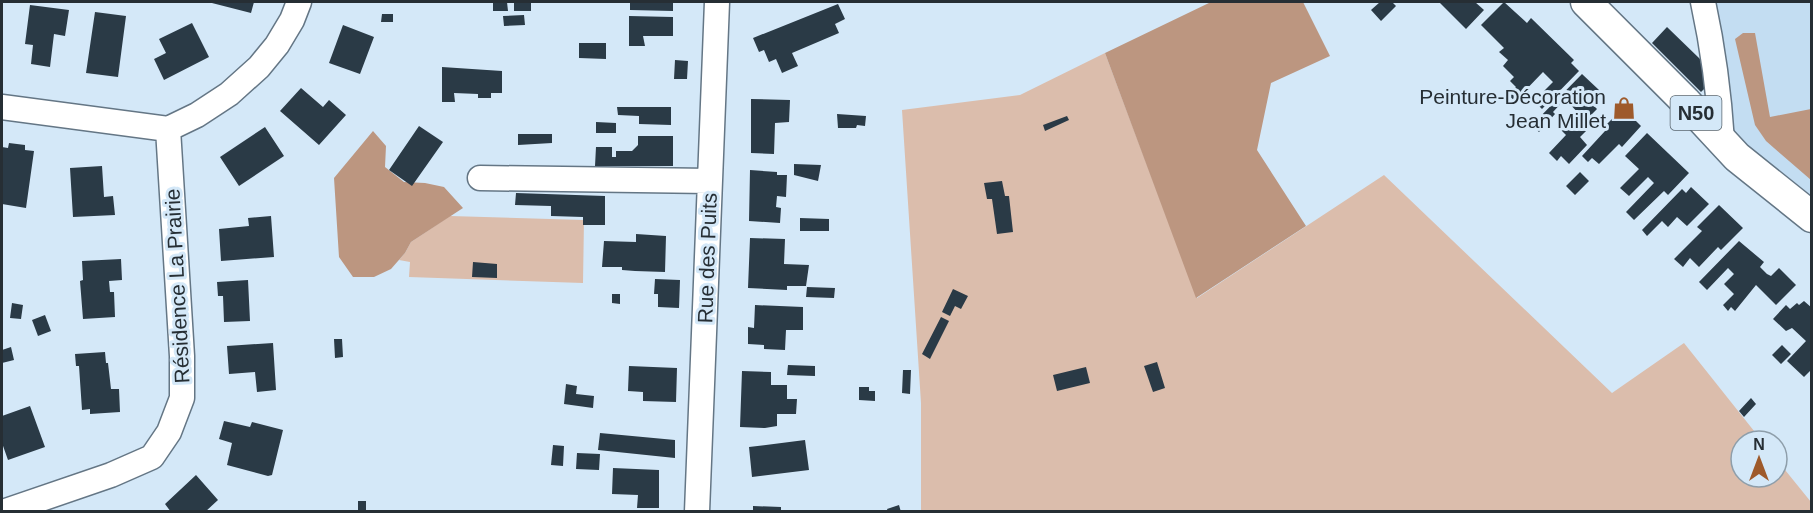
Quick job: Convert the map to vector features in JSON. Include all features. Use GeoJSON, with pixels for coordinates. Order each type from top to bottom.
{"type":"FeatureCollection","features":[{"type":"Feature","properties":{"kind":"main road","name":"N50"},"geometry":{"type":"LineString","coordinates":[[1586,2],[1737,157],[1812,217]]}},
{"type":"Feature","properties":{"kind":"street"},"geometry":{"type":"LineString","coordinates":[[1703,2],[1714,52],[1722,141]]}},
{"type":"Feature","properties":{"kind":"street","name":"Rue des Puits"},"geometry":{"type":"LineString","coordinates":[[697,512],[719,3]]}},
{"type":"Feature","properties":{"kind":"street"},"geometry":{"type":"LineString","coordinates":[[2,106],[168,129],[198,115],[229,94],[259,67],[277,45],[296,11]]}},
{"type":"Feature","properties":{"kind":"street","name":"Résidence La Prairie"},"geometry":{"type":"LineString","coordinates":[[3,512],[152,457],[169,432],[182,398],[182,356],[168,129]]}},
{"type":"Feature","properties":{"kind":"street"},"geometry":{"type":"LineString","coordinates":[[480,178],[710,181]]}},
{"type":"Feature","properties":{"kind":"shaded area"},"geometry":{"type":"Polygon","coordinates":[[[1211,2],[1303,2],[1330,56],[1271,83],[1257,150],[1306,226],[1196,298],[1105,53],[1211,2]]]}},
{"type":"Feature","properties":{"kind":"shaded area"},"geometry":{"type":"Polygon","coordinates":[[[1703,2],[1811,2],[1811,217],[1737,157],[1703,2]]]}},
{"type":"Feature","properties":{"kind":"shaded area"},"geometry":{"type":"Polygon","coordinates":[[[1743,33],[1755,33],[1770,117],[1811,109],[1811,180],[1766,141],[1755,125],[1735,39],[1743,33]]]}},
{"type":"Feature","properties":{"kind":"shaded area"},"geometry":{"type":"Polygon","coordinates":[[[1105,53],[1197,298],[1384,175],[1612,393],[1684,343],[1752,429],[1729,429],[1729,489],[1789,489],[1789,475],[1811,502],[1811,511],[921,511],[921,403],[902,110],[1020,95],[1105,53]]]}},
{"type":"Feature","properties":{"kind":"shaded area"},"geometry":{"type":"Polygon","coordinates":[[[373,131],[386,146],[385,167],[404,182],[444,187],[463,208],[411,242],[391,269],[374,277],[353,277],[339,257],[334,178],[373,131]]]}},
{"type":"Feature","properties":{"kind":"shaded area"},"geometry":{"type":"Polygon","coordinates":[[[450,216],[584,220],[583,283],[409,277],[410,262],[399,260],[411,242],[450,216]]]}},
{"type":"Feature","properties":{"kind":"building"},"geometry":{"type":"Polygon","coordinates":[[[208,2],[254,2],[251,13],[208,2]]]}},
{"type":"Feature","properties":{"kind":"building"},"geometry":{"type":"Polygon","coordinates":[[[493,2],[507,2],[508,11],[493,11],[493,2]]]}},
{"type":"Feature","properties":{"kind":"building"},"geometry":{"type":"Polygon","coordinates":[[[514,2],[531,2],[531,11],[514,11],[514,2]]]}},
{"type":"Feature","properties":{"kind":"building"},"geometry":{"type":"Polygon","coordinates":[[[630,2],[673,2],[673,11],[630,10],[630,2]]]}},
{"type":"Feature","properties":{"kind":"building"},"geometry":{"type":"Polygon","coordinates":[[[1380,2],[1392,2],[1396,6],[1381,21],[1371,10],[1380,2]]]}},
{"type":"Feature","properties":{"kind":"building"},"geometry":{"type":"Polygon","coordinates":[[[1439,2],[1475,2],[1484,10],[1466,29],[1439,2]]]}},
{"type":"Feature","properties":{"kind":"building"},"geometry":{"type":"Polygon","coordinates":[[[1504,2],[1527,23],[1531,18],[1574,60],[1571,63],[1579,71],[1542,109],[1534,101],[1553,82],[1543,72],[1515,101],[1508,95],[1516,87],[1510,81],[1514,77],[1503,66],[1508,60],[1499,52],[1504,48],[1481,25],[1504,2]]]}},
{"type":"Feature","properties":{"kind":"building"},"geometry":{"type":"Polygon","coordinates":[[[838,4],[845,19],[835,24],[839,33],[792,53],[798,66],[782,73],[776,59],[769,62],[764,50],[759,52],[753,38],[838,4]]]}},
{"type":"Feature","properties":{"kind":"building"},"geometry":{"type":"Polygon","coordinates":[[[30,5],[69,10],[65,36],[54,34],[50,67],[31,64],[33,45],[25,44],[30,5]]]}},
{"type":"Feature","properties":{"kind":"building"},"geometry":{"type":"Polygon","coordinates":[[[95,12],[126,16],[118,77],[86,73],[95,12]]]}},
{"type":"Feature","properties":{"kind":"building"},"geometry":{"type":"Polygon","coordinates":[[[382,14],[393,14],[393,22],[381,22],[382,14]]]}},
{"type":"Feature","properties":{"kind":"building"},"geometry":{"type":"Polygon","coordinates":[[[524,15],[525,25],[504,26],[503,16],[524,15]]]}},
{"type":"Feature","properties":{"kind":"building"},"geometry":{"type":"Polygon","coordinates":[[[629,16],[673,17],[673,36],[643,36],[645,46],[629,46],[629,16]]]}},
{"type":"Feature","properties":{"kind":"building"},"geometry":{"type":"Polygon","coordinates":[[[192,23],[209,57],[164,80],[154,59],[166,53],[159,39],[192,23]]]}},
{"type":"Feature","properties":{"kind":"building"},"geometry":{"type":"Polygon","coordinates":[[[343,25],[374,37],[360,74],[329,63],[343,25]]]}},
{"type":"Feature","properties":{"kind":"building"},"geometry":{"type":"Polygon","coordinates":[[[1667,27],[1700,59],[1706,87],[1701,92],[1652,43],[1667,27]]]}},
{"type":"Feature","properties":{"kind":"building"},"geometry":{"type":"Polygon","coordinates":[[[579,43],[606,43],[606,59],[579,58],[579,43]]]}},
{"type":"Feature","properties":{"kind":"building"},"geometry":{"type":"Polygon","coordinates":[[[675,60],[688,61],[687,79],[674,79],[675,60]]]}},
{"type":"Feature","properties":{"kind":"building"},"geometry":{"type":"Polygon","coordinates":[[[442,67],[502,71],[502,93],[491,93],[491,98],[478,98],[478,94],[454,93],[455,102],[442,102],[442,67]]]}},
{"type":"Feature","properties":{"kind":"building"},"geometry":{"type":"Polygon","coordinates":[[[1582,74],[1599,90],[1589,101],[1597,109],[1586,120],[1591,126],[1580,137],[1587,145],[1569,164],[1561,156],[1557,161],[1549,153],[1566,135],[1558,127],[1565,120],[1573,128],[1583,118],[1565,99],[1539,132],[1532,125],[1582,74]]]}},
{"type":"Feature","properties":{"kind":"building"},"geometry":{"type":"Polygon","coordinates":[[[301,88],[323,107],[329,100],[346,115],[319,145],[280,111],[301,88]]]}},
{"type":"Feature","properties":{"kind":"building"},"geometry":{"type":"Polygon","coordinates":[[[751,99],[790,100],[789,122],[775,123],[774,154],[751,153],[751,99]]]}},
{"type":"Feature","properties":{"kind":"building"},"geometry":{"type":"Polygon","coordinates":[[[617,107],[671,107],[671,125],[639,124],[639,116],[618,115],[617,107]]]}},
{"type":"Feature","properties":{"kind":"building"},"geometry":{"type":"Polygon","coordinates":[[[1623,108],[1641,126],[1622,147],[1619,144],[1599,164],[1592,158],[1588,162],[1582,156],[1605,131],[1603,128],[1623,108]]]}},
{"type":"Feature","properties":{"kind":"building"},"geometry":{"type":"Polygon","coordinates":[[[837,114],[866,116],[865,126],[838,128],[837,114]]]}},
{"type":"Feature","properties":{"kind":"building"},"geometry":{"type":"Polygon","coordinates":[[[1067,116],[1069,120],[1045,131],[1043,125],[1067,116]]]}},
{"type":"Feature","properties":{"kind":"building"},"geometry":{"type":"Polygon","coordinates":[[[596,122],[616,123],[616,133],[596,133],[596,122]]]}},
{"type":"Feature","properties":{"kind":"building"},"geometry":{"type":"Polygon","coordinates":[[[419,126],[443,142],[412,186],[389,170],[419,126]]]}},
{"type":"Feature","properties":{"kind":"building"},"geometry":{"type":"Polygon","coordinates":[[[265,127],[284,156],[239,186],[220,157],[265,127]]]}},
{"type":"Feature","properties":{"kind":"building"},"geometry":{"type":"Polygon","coordinates":[[[1647,133],[1689,173],[1668,195],[1664,191],[1634,220],[1626,212],[1654,183],[1648,177],[1629,196],[1620,188],[1639,169],[1625,156],[1647,133]]]}},
{"type":"Feature","properties":{"kind":"building"},"geometry":{"type":"Polygon","coordinates":[[[518,134],[552,134],[552,143],[518,145],[518,134]]]}},
{"type":"Feature","properties":{"kind":"building"},"geometry":{"type":"Polygon","coordinates":[[[638,136],[673,136],[673,166],[595,166],[596,147],[612,147],[612,157],[616,157],[616,151],[632,151],[638,145],[638,136]]]}},
{"type":"Feature","properties":{"kind":"building"},"geometry":{"type":"Polygon","coordinates":[[[9,143],[25,145],[25,150],[34,151],[26,208],[2,204],[2,147],[8,148],[9,143]]]}},
{"type":"Feature","properties":{"kind":"building"},"geometry":{"type":"Polygon","coordinates":[[[794,164],[821,165],[818,181],[794,175],[794,164]]]}},
{"type":"Feature","properties":{"kind":"building"},"geometry":{"type":"Polygon","coordinates":[[[102,166],[104,197],[113,196],[115,215],[73,217],[70,168],[102,166]]]}},
{"type":"Feature","properties":{"kind":"building"},"geometry":{"type":"Polygon","coordinates":[[[750,170],[787,175],[786,197],[777,196],[776,207],[781,208],[780,223],[749,221],[750,170]]]}},
{"type":"Feature","properties":{"kind":"building"},"geometry":{"type":"Polygon","coordinates":[[[1580,172],[1589,181],[1575,195],[1566,186],[1580,172]]]}},
{"type":"Feature","properties":{"kind":"building"},"geometry":{"type":"Polygon","coordinates":[[[1002,181],[1005,196],[1009,196],[1013,232],[997,234],[992,199],[987,199],[984,183],[1002,181]]]}},
{"type":"Feature","properties":{"kind":"building"},"geometry":{"type":"Polygon","coordinates":[[[1691,187],[1709,204],[1687,226],[1677,217],[1668,227],[1662,221],[1647,236],[1642,230],[1682,189],[1686,193],[1691,187]]]}},
{"type":"Feature","properties":{"kind":"building"},"geometry":{"type":"Polygon","coordinates":[[[516,193],[605,196],[605,225],[583,225],[583,217],[551,216],[551,206],[515,205],[516,193]]]}},
{"type":"Feature","properties":{"kind":"building"},"geometry":{"type":"Polygon","coordinates":[[[1719,205],[1743,228],[1721,250],[1718,247],[1699,267],[1690,258],[1683,267],[1674,259],[1702,231],[1697,227],[1719,205]]]}},
{"type":"Feature","properties":{"kind":"building"},"geometry":{"type":"Polygon","coordinates":[[[271,216],[274,257],[221,261],[219,229],[249,226],[248,218],[271,216]]]}},
{"type":"Feature","properties":{"kind":"building"},"geometry":{"type":"Polygon","coordinates":[[[800,218],[829,219],[829,231],[800,231],[800,218]]]}},
{"type":"Feature","properties":{"kind":"building"},"geometry":{"type":"Polygon","coordinates":[[[636,234],[666,236],[665,272],[602,267],[604,241],[636,242],[636,234]]]}},
{"type":"Feature","properties":{"kind":"building"},"geometry":{"type":"Polygon","coordinates":[[[750,238],[785,239],[784,264],[809,265],[806,286],[787,286],[787,290],[748,288],[750,238]]]}},
{"type":"Feature","properties":{"kind":"building"},"geometry":{"type":"Polygon","coordinates":[[[1739,241],[1764,262],[1760,267],[1767,274],[1771,276],[1779,268],[1796,285],[1776,305],[1756,285],[1735,311],[1731,307],[1728,311],[1723,305],[1734,294],[1724,284],[1734,274],[1728,268],[1707,290],[1699,282],[1739,241]]]}},
{"type":"Feature","properties":{"kind":"building"},"geometry":{"type":"Polygon","coordinates":[[[121,259],[122,280],[109,281],[110,292],[114,292],[115,317],[83,319],[80,281],[83,280],[82,261],[121,259]]]}},
{"type":"Feature","properties":{"kind":"building"},"geometry":{"type":"Polygon","coordinates":[[[473,262],[497,264],[497,278],[472,277],[473,262]]]}},
{"type":"Feature","properties":{"kind":"building"},"geometry":{"type":"Polygon","coordinates":[[[655,279],[680,280],[679,308],[658,307],[658,294],[654,294],[655,279]]]}},
{"type":"Feature","properties":{"kind":"building"},"geometry":{"type":"Polygon","coordinates":[[[248,280],[250,321],[224,322],[223,296],[218,296],[217,282],[248,280]]]}},
{"type":"Feature","properties":{"kind":"building"},"geometry":{"type":"Polygon","coordinates":[[[807,287],[835,288],[834,298],[806,297],[807,287]]]}},
{"type":"Feature","properties":{"kind":"building"},"geometry":{"type":"Polygon","coordinates":[[[953,289],[968,296],[961,309],[955,306],[950,316],[942,312],[953,289]]]}},
{"type":"Feature","properties":{"kind":"building"},"geometry":{"type":"Polygon","coordinates":[[[612,294],[620,294],[620,304],[612,303],[612,294]]]}},
{"type":"Feature","properties":{"kind":"building"},"geometry":{"type":"Polygon","coordinates":[[[1804,301],[1812,308],[1812,369],[1804,377],[1787,361],[1806,341],[1792,328],[1786,331],[1773,319],[1786,305],[1790,309],[1804,301]]]}},
{"type":"Feature","properties":{"kind":"building"},"geometry":{"type":"Polygon","coordinates":[[[12,303],[23,305],[21,319],[10,318],[12,303]]]}},
{"type":"Feature","properties":{"kind":"building"},"geometry":{"type":"Polygon","coordinates":[[[755,305],[803,307],[803,330],[786,330],[785,350],[764,349],[764,345],[748,344],[748,327],[754,328],[755,305]]]}},
{"type":"Feature","properties":{"kind":"building"},"geometry":{"type":"Polygon","coordinates":[[[45,315],[51,331],[38,336],[32,320],[45,315]]]}},
{"type":"Feature","properties":{"kind":"building"},"geometry":{"type":"Polygon","coordinates":[[[941,317],[949,321],[930,359],[922,354],[941,317]]]}},
{"type":"Feature","properties":{"kind":"building"},"geometry":{"type":"Polygon","coordinates":[[[334,339],[342,339],[343,357],[335,358],[334,339]]]}},
{"type":"Feature","properties":{"kind":"building"},"geometry":{"type":"Polygon","coordinates":[[[273,343],[276,390],[257,392],[255,372],[229,374],[227,346],[273,343]]]}},
{"type":"Feature","properties":{"kind":"building"},"geometry":{"type":"Polygon","coordinates":[[[1782,345],[1791,354],[1781,364],[1772,355],[1782,345]]]}},
{"type":"Feature","properties":{"kind":"building"},"geometry":{"type":"Polygon","coordinates":[[[11,347],[14,360],[2,363],[2,350],[11,347]]]}},
{"type":"Feature","properties":{"kind":"building"},"geometry":{"type":"Polygon","coordinates":[[[105,352],[111,389],[119,389],[120,412],[90,414],[90,409],[82,410],[79,366],[76,366],[75,354],[105,352]]]}},
{"type":"Feature","properties":{"kind":"building"},"geometry":{"type":"Polygon","coordinates":[[[1157,362],[1165,388],[1153,392],[1144,366],[1157,362]]]}},
{"type":"Feature","properties":{"kind":"building"},"geometry":{"type":"Polygon","coordinates":[[[788,365],[815,366],[815,376],[787,375],[788,365]]]}},
{"type":"Feature","properties":{"kind":"building"},"geometry":{"type":"Polygon","coordinates":[[[629,366],[677,368],[676,402],[643,401],[643,392],[628,391],[629,366]]]}},
{"type":"Feature","properties":{"kind":"building"},"geometry":{"type":"Polygon","coordinates":[[[1086,367],[1090,383],[1057,391],[1053,375],[1086,367]]]}},
{"type":"Feature","properties":{"kind":"building"},"geometry":{"type":"Polygon","coordinates":[[[903,370],[911,370],[910,394],[902,393],[903,370]]]}},
{"type":"Feature","properties":{"kind":"building"},"geometry":{"type":"Polygon","coordinates":[[[742,371],[771,372],[771,385],[787,385],[787,399],[797,399],[796,414],[777,414],[777,426],[740,427],[742,371]]]}},
{"type":"Feature","properties":{"kind":"building"},"geometry":{"type":"Polygon","coordinates":[[[566,384],[577,386],[576,394],[594,396],[593,408],[564,404],[566,384]]]}},
{"type":"Feature","properties":{"kind":"building"},"geometry":{"type":"Polygon","coordinates":[[[859,387],[869,387],[869,391],[875,391],[875,401],[859,400],[859,387]]]}},
{"type":"Feature","properties":{"kind":"building"},"geometry":{"type":"Polygon","coordinates":[[[1751,398],[1756,404],[1744,417],[1739,411],[1751,398]]]}},
{"type":"Feature","properties":{"kind":"building"},"geometry":{"type":"Polygon","coordinates":[[[30,406],[45,447],[8,460],[2,443],[2,416],[30,406]]]}},
{"type":"Feature","properties":{"kind":"building"},"geometry":{"type":"Polygon","coordinates":[[[224,421],[250,427],[252,422],[283,430],[272,475],[268,476],[227,465],[232,443],[219,439],[224,421]]]}},
{"type":"Feature","properties":{"kind":"building"},"geometry":{"type":"Polygon","coordinates":[[[600,433],[675,440],[675,458],[598,450],[600,433]]]}},
{"type":"Feature","properties":{"kind":"building"},"geometry":{"type":"Polygon","coordinates":[[[805,440],[809,470],[752,477],[749,447],[805,440]]]}},
{"type":"Feature","properties":{"kind":"building"},"geometry":{"type":"Polygon","coordinates":[[[553,445],[564,446],[563,466],[551,465],[553,445]]]}},
{"type":"Feature","properties":{"kind":"building"},"geometry":{"type":"Polygon","coordinates":[[[577,453],[600,454],[599,470],[576,469],[577,453]]]}},
{"type":"Feature","properties":{"kind":"building"},"geometry":{"type":"Polygon","coordinates":[[[613,468],[659,470],[659,508],[637,508],[638,495],[612,494],[613,468]]]}},
{"type":"Feature","properties":{"kind":"building"},"geometry":{"type":"Polygon","coordinates":[[[196,475],[218,500],[205,512],[171,512],[165,504],[196,475]]]}},
{"type":"Feature","properties":{"kind":"building"},"geometry":{"type":"Polygon","coordinates":[[[358,501],[366,501],[366,512],[358,512],[358,501]]]}},
{"type":"Feature","properties":{"kind":"building"},"geometry":{"type":"Polygon","coordinates":[[[899,505],[901,512],[888,512],[887,509],[899,505]]]}},
{"type":"Feature","properties":{"kind":"building"},"geometry":{"type":"Polygon","coordinates":[[[753,506],[781,507],[781,512],[753,512],[753,506]]]}},
{"type":"Feature","properties":{"kind":"place","name":"Peinture-Décoration Jean Millet"},"geometry":{"type":"Point","coordinates":[1624,108]}}]}
